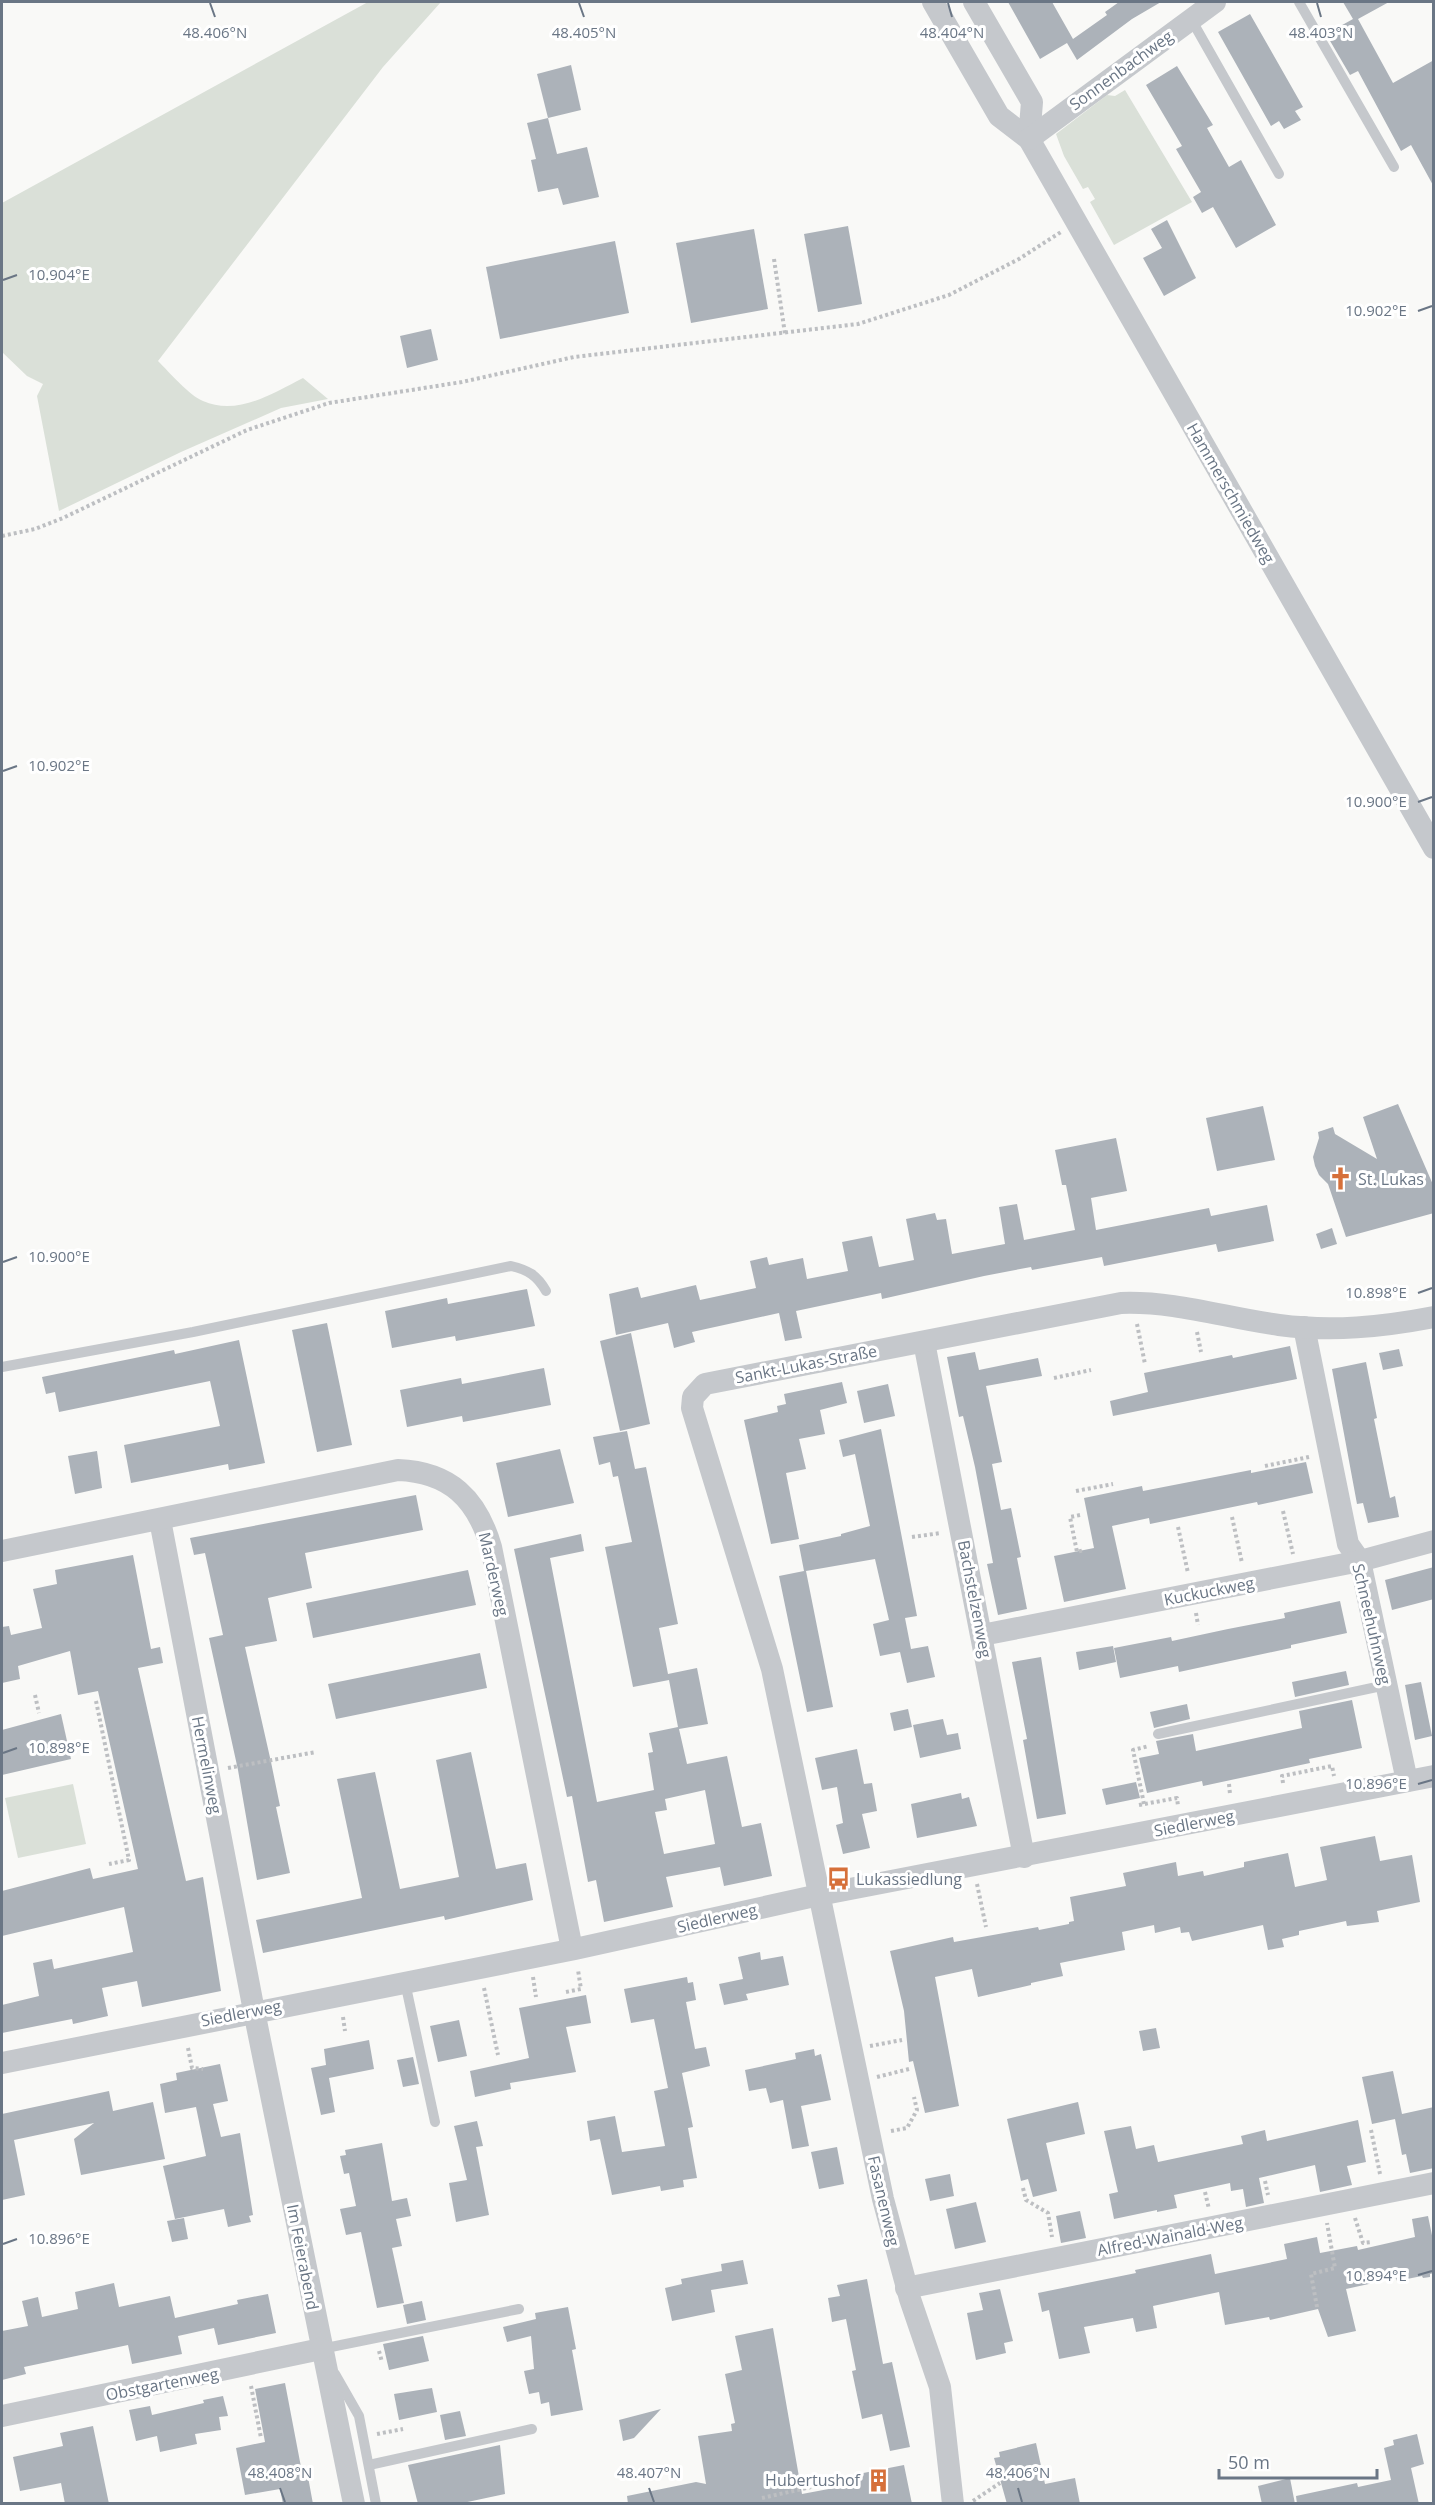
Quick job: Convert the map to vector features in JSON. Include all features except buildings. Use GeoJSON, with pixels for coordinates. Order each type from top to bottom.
{"type":"FeatureCollection","features":[{"type":"Feature","properties":{"kind":"street","name":"Hammerschmiedweg"},"geometry":{"type":"LineString","coordinates":[[933,2],[999,116],[1029,139],[1434,848]]}},
{"type":"Feature","properties":{"kind":"street"},"geometry":{"type":"LineString","coordinates":[[974,2],[1032,102],[1029,139]]}},
{"type":"Feature","properties":{"kind":"street","name":"Sonnenbachweg"},"geometry":{"type":"LineString","coordinates":[[1029,139],[1215,2]]}},
{"type":"Feature","properties":{"kind":"street","name":"Sankt-Lukas-Straße"},"geometry":{"type":"LineString","coordinates":[[819,1895],[772,1669],[692,1408],[693,1397],[705,1384],[1093,1308],[1132,1303],[1192,1307],[1245,1319],[1304,1327],[1345,1329],[1434,1317]]}},
{"type":"Feature","properties":{"kind":"street","name":"Schneehuhnweg"},"geometry":{"type":"LineString","coordinates":[[1304,1327],[1348,1544],[1360,1561],[1407,1781]]}},
{"type":"Feature","properties":{"kind":"street","name":"Bachstelzenweg"},"geometry":{"type":"LineString","coordinates":[[924,1342],[1024,1857]]}},
{"type":"Feature","properties":{"kind":"street","name":"Marderweg"},"geometry":{"type":"LineString","coordinates":[[2,1551],[398,1470],[430,1475],[459,1489],[476,1510],[491,1547],[573,1949]]}},
{"type":"Feature","properties":{"kind":"street","name":"Hermelinweg"},"geometry":{"type":"LineString","coordinates":[[160,1520],[254,2011]]}},
{"type":"Feature","properties":{"kind":"street","name":"Kuckuckweg"},"geometry":{"type":"LineString","coordinates":[[982,1635],[1360,1561],[1434,1541]]}},
{"type":"Feature","properties":{"kind":"street","name":"Siedlerweg"},"geometry":{"type":"LineString","coordinates":[[2,2063],[183,2025],[573,1949],[819,1895],[1434,1776]]}},
{"type":"Feature","properties":{"kind":"street","name":"Fasanenweg"},"geometry":{"type":"LineString","coordinates":[[819,1895],[891,2236],[940,2387],[953,2504]]}},
{"type":"Feature","properties":{"kind":"street","name":"Im Feierabend"},"geometry":{"type":"LineString","coordinates":[[254,2011],[354,2504]]}},
{"type":"Feature","properties":{"kind":"street","name":"Alfred-Wainald-Weg"},"geometry":{"type":"LineString","coordinates":[[906,2288],[1057,2260],[1434,2183]]}},
{"type":"Feature","properties":{"kind":"street","name":"Obstgartenweg"},"geometry":{"type":"LineString","coordinates":[[2,2416],[247,2367],[321,2349]]}},
{"type":"Feature","properties":{"kind":"lane"},"geometry":{"type":"LineString","coordinates":[[1299,2],[1394,167]]}},
{"type":"Feature","properties":{"kind":"lane"},"geometry":{"type":"LineString","coordinates":[[1190,19],[1279,174]]}},
{"type":"Feature","properties":{"kind":"lane"},"geometry":{"type":"LineString","coordinates":[[2,1367],[193,1332],[511,1266],[525,1269],[538,1278],[546,1291]]}},
{"type":"Feature","properties":{"kind":"lane"},"geometry":{"type":"LineString","coordinates":[[1158,1734],[1386,1685]]}},
{"type":"Feature","properties":{"kind":"lane"},"geometry":{"type":"LineString","coordinates":[[405,1982],[435,2122]]}},
{"type":"Feature","properties":{"kind":"lane"},"geometry":{"type":"LineString","coordinates":[[376,2504],[359,2416],[321,2349],[519,2309]]}},
{"type":"Feature","properties":{"kind":"lane"},"geometry":{"type":"LineString","coordinates":[[369,2465],[532,2429]]}},
{"type":"Feature","properties":{"kind":"path"},"geometry":{"type":"LineString","coordinates":[[2,536],[35,529],[63,518],[247,430],[328,403],[462,382],[574,357],[858,324],[949,294],[1019,259],[1076,222]]}},
{"type":"Feature","properties":{"kind":"path"},"geometry":{"type":"LineString","coordinates":[[774,259],[785,334]]}},
{"type":"Feature","properties":{"kind":"path"},"geometry":{"type":"LineString","coordinates":[[1132,1303],[1145,1364]]}},
{"type":"Feature","properties":{"kind":"path"},"geometry":{"type":"LineString","coordinates":[[1054,1378],[1091,1370]]}},
{"type":"Feature","properties":{"kind":"path"},"geometry":{"type":"LineString","coordinates":[[1265,1466],[1329,1452]]}},
{"type":"Feature","properties":{"kind":"path"},"geometry":{"type":"LineString","coordinates":[[1076,1491],[1113,1484]]}},
{"type":"Feature","properties":{"kind":"path"},"geometry":{"type":"LineString","coordinates":[[1282,1511],[1297,1574]]}},
{"type":"Feature","properties":{"kind":"path"},"geometry":{"type":"LineString","coordinates":[[1080,1515],[1070,1517],[1077,1552],[1084,1550]]}},
{"type":"Feature","properties":{"kind":"path"},"geometry":{"type":"LineString","coordinates":[[1232,1517],[1247,1583]]}},
{"type":"Feature","properties":{"kind":"path"},"geometry":{"type":"LineString","coordinates":[[1178,1527],[1192,1594]]}},
{"type":"Feature","properties":{"kind":"path"},"geometry":{"type":"LineString","coordinates":[[912,1537],[961,1530]]}},
{"type":"Feature","properties":{"kind":"path"},"geometry":{"type":"LineString","coordinates":[[35,1695],[39,1713]]}},
{"type":"Feature","properties":{"kind":"path"},"geometry":{"type":"LineString","coordinates":[[96,1701],[129,1860],[110,1864]]}},
{"type":"Feature","properties":{"kind":"path"},"geometry":{"type":"LineString","coordinates":[[1144,1804],[1133,1750],[1155,1745],[1158,1734]]}},
{"type":"Feature","properties":{"kind":"path"},"geometry":{"type":"LineString","coordinates":[[209,1772],[316,1752]]}},
{"type":"Feature","properties":{"kind":"path"},"geometry":{"type":"LineString","coordinates":[[973,1866],[986,1927]]}},
{"type":"Feature","properties":{"kind":"path"},"geometry":{"type":"LineString","coordinates":[[566,1992],[581,1989],[573,1949]]}},
{"type":"Feature","properties":{"kind":"path"},"geometry":{"type":"LineString","coordinates":[[480,1967],[498,2055]]}},
{"type":"Feature","properties":{"kind":"path"},"geometry":{"type":"LineString","coordinates":[[183,2025],[192,2068],[203,2068]]}},
{"type":"Feature","properties":{"kind":"path"},"geometry":{"type":"LineString","coordinates":[[852,2049],[902,2040]]}},
{"type":"Feature","properties":{"kind":"path"},"geometry":{"type":"LineString","coordinates":[[859,2081],[909,2069]]}},
{"type":"Feature","properties":{"kind":"path"},"geometry":{"type":"LineString","coordinates":[[869,2136],[907,2128],[917,2110],[914,2097]]}},
{"type":"Feature","properties":{"kind":"path"},"geometry":{"type":"LineString","coordinates":[[1371,2130],[1383,2193]]}},
{"type":"Feature","properties":{"kind":"path"},"geometry":{"type":"LineString","coordinates":[[1023,2188],[1026,2200],[1048,2213],[1057,2260]]}},
{"type":"Feature","properties":{"kind":"path"},"geometry":{"type":"LineString","coordinates":[[1349,2200],[1363,2243],[1372,2241]]}},
{"type":"Feature","properties":{"kind":"path"},"geometry":{"type":"LineString","coordinates":[[1317,2307],[1311,2274],[1335,2268],[1323,2205]]}},
{"type":"Feature","properties":{"kind":"path"},"geometry":{"type":"LineString","coordinates":[[247,2367],[261,2438]]}},
{"type":"Feature","properties":{"kind":"path"},"geometry":{"type":"LineString","coordinates":[[363,2437],[403,2429]]}},
{"type":"Feature","properties":{"kind":"path"},"geometry":{"type":"LineString","coordinates":[[963,2504],[971,2502],[1000,2483]]}},
{"type":"Feature","properties":{"kind":"path"},"geometry":{"type":"LineString","coordinates":[[762,2498],[811,2487]]}},
{"type":"Feature","properties":{"kind":"shaded area"},"geometry":{"type":"Polygon","coordinates":[[[368,2],[441,2],[383,67],[158,361],[192,394],[216,405],[241,405],[254,401],[303,378],[328,399],[281,408],[181,452],[59,511],[37,396],[43,384],[27,376],[2,352],[2,203],[368,2]]]}},
{"type":"Feature","properties":{"kind":"shaded area"},"geometry":{"type":"Polygon","coordinates":[[[1125,90],[1192,202],[1114,245],[1090,202],[1095,199],[1088,187],[1083,189],[1064,156],[1056,134],[1107,95],[1115,96],[1125,90]]]}},
{"type":"Feature","properties":{"kind":"shaded area"},"geometry":{"type":"Polygon","coordinates":[[[73,1784],[86,1844],[18,1858],[5,1798],[73,1784]]]}},
{"type":"Feature","properties":{"kind":"place","name":"St. Lukas"},"geometry":{"type":"Point","coordinates":[1340,1179]}},
{"type":"Feature","properties":{"kind":"place","name":"Lukassiedlung"},"geometry":{"type":"Point","coordinates":[838,1879]}},
{"type":"Feature","properties":{"kind":"place","name":"Hubertushof"},"geometry":{"type":"Point","coordinates":[878,2480]}}]}
